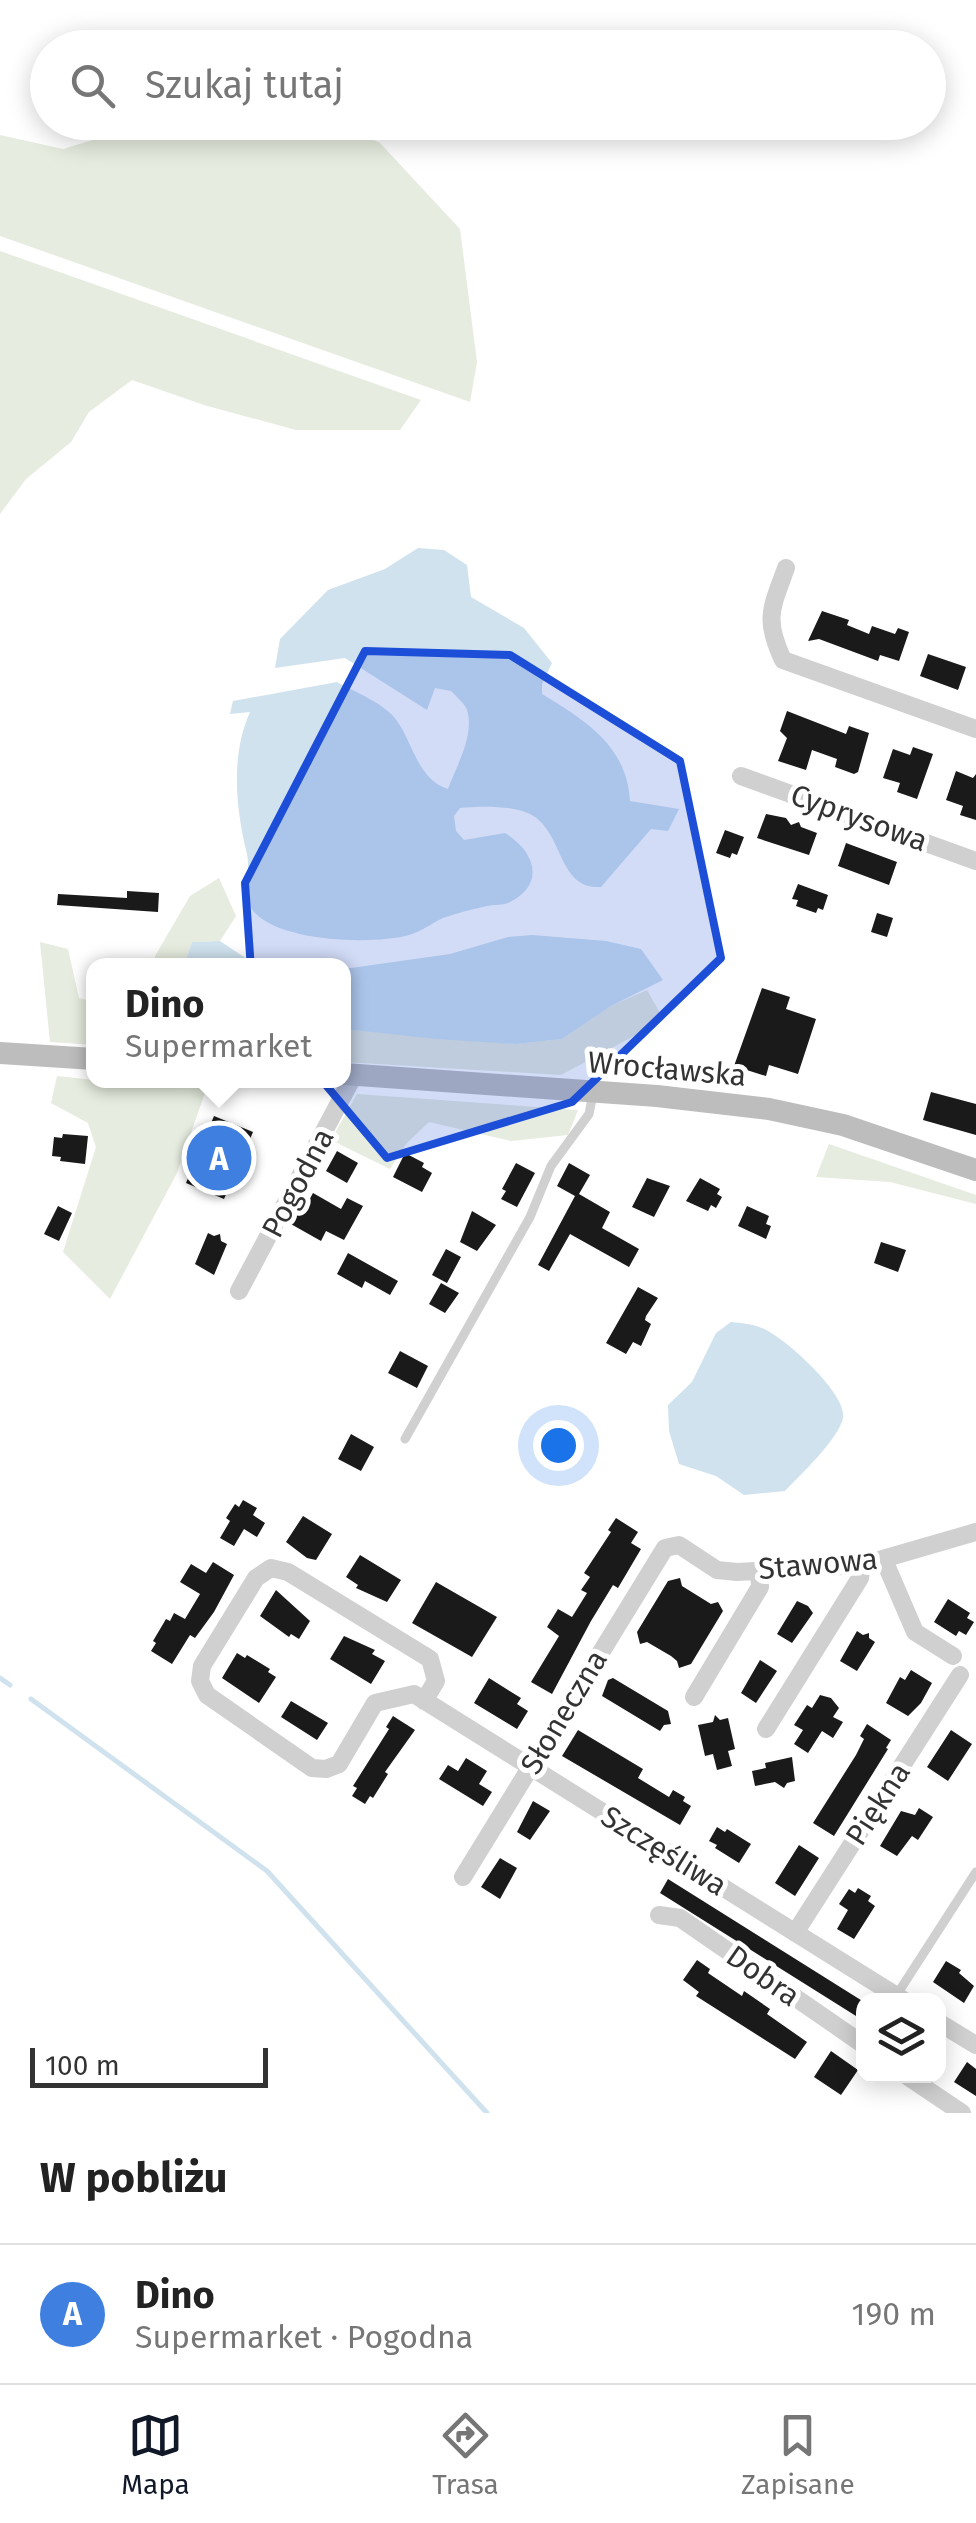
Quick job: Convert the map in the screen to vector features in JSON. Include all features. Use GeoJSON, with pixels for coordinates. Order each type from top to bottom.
{"type":"FeatureCollection","features":[{"type":"Feature","properties":{"kind":"main road"},"geometry":{"type":"LineString","coordinates":[[0,1053],[86,1058]]}},
{"type":"Feature","properties":{"kind":"main road","name":"Wrocławska"},"geometry":{"type":"LineString","coordinates":[[351,1075],[735,1104],[815,1118],[976,1170]]}},
{"type":"Feature","properties":{"kind":"street"},"geometry":{"type":"LineString","coordinates":[[786,568],[772,604],[770,632],[783,660],[976,729]]}},
{"type":"Feature","properties":{"kind":"street","name":"Cyprysowa"},"geometry":{"type":"LineString","coordinates":[[741,776],[976,860]]}},
{"type":"Feature","properties":{"kind":"street","name":"Pogodna"},"geometry":{"type":"LineString","coordinates":[[239,1291],[342,1088]]}},
{"type":"Feature","properties":{"kind":"street","name":"Stawowa"},"geometry":{"type":"LineString","coordinates":[[665,1548],[679,1545],[717,1570],[759,1571],[862,1564],[976,1532]]}},
{"type":"Feature","properties":{"kind":"street","name":"Słoneczna"},"geometry":{"type":"LineString","coordinates":[[463,1877],[665,1548]]}},
{"type":"Feature","properties":{"kind":"street"},"geometry":{"type":"LineString","coordinates":[[884,1560],[915,1632],[953,1656]]}},
{"type":"Feature","properties":{"kind":"street"},"geometry":{"type":"LineString","coordinates":[[766,1729],[860,1578],[862,1564]]}},
{"type":"Feature","properties":{"kind":"street"},"geometry":{"type":"LineString","coordinates":[[271,1568],[288,1572],[430,1659],[436,1681],[424,1701],[414,1694],[375,1704],[339,1764],[326,1770],[312,1768],[207,1695],[200,1681],[202,1666],[256,1578],[271,1568]]}},
{"type":"Feature","properties":{"kind":"street"},"geometry":{"type":"LineString","coordinates":[[694,1697],[760,1587],[759,1571]]}},
{"type":"Feature","properties":{"kind":"street","name":"Piękna"},"geometry":{"type":"LineString","coordinates":[[796,1933],[960,1674]]}},
{"type":"Feature","properties":{"kind":"street","name":"Szczęśliwa"},"geometry":{"type":"LineString","coordinates":[[424,1701],[892,1993]]}},
{"type":"Feature","properties":{"kind":"street","name":"Dobra"},"geometry":{"type":"LineString","coordinates":[[659,1915],[680,1918],[856,2039]]}},
{"type":"Feature","properties":{"kind":"street"},"geometry":{"type":"LineString","coordinates":[[946,2027],[976,2045]]}},
{"type":"Feature","properties":{"kind":"street"},"geometry":{"type":"LineString","coordinates":[[918,2083],[962,2113]]}},
{"type":"Feature","properties":{"kind":"lane"},"geometry":{"type":"LineString","coordinates":[[405,1439],[530,1217],[552,1166],[589,1114],[593,1092]]}},
{"type":"Feature","properties":{"kind":"lane"},"geometry":{"type":"LineString","coordinates":[[903,1993],[976,1872]]}},
{"type":"Feature","properties":{"kind":"highlighted area"},"geometry":{"type":"Polygon","coordinates":[[[365,651],[510,655],[680,761],[721,958],[572,1102],[387,1158],[253,998],[245,883],[365,651]]]}},
{"type":"Feature","properties":{"kind":"shaded area"},"geometry":{"type":"Polygon","coordinates":[[[0,135],[63,149],[93,140],[380,143],[460,229],[477,362],[470,402],[0,236],[0,135]]]}},
{"type":"Feature","properties":{"kind":"shaded area"},"geometry":{"type":"Polygon","coordinates":[[[0,251],[421,400],[400,430],[296,430],[132,380],[89,412],[71,442],[26,479],[0,514],[0,251]]]}},
{"type":"Feature","properties":{"kind":"shaded area"},"geometry":{"type":"Polygon","coordinates":[[[219,878],[236,916],[220,941],[192,942],[186,958],[155,958],[155,956],[190,896],[219,878]]]}},
{"type":"Feature","properties":{"kind":"shaded area"},"geometry":{"type":"Polygon","coordinates":[[[40,942],[68,949],[79,998],[86,1000],[86,1044],[50,1042],[40,942]]]}},
{"type":"Feature","properties":{"kind":"shaded area"},"geometry":{"type":"Polygon","coordinates":[[[647,990],[664,1020],[561,1075],[351,1062],[351,1030],[516,1044],[562,1039],[611,1006],[647,990]]]}},
{"type":"Feature","properties":{"kind":"shaded area"},"geometry":{"type":"Polygon","coordinates":[[[57,1076],[86,1079],[86,1088],[207,1088],[177,1173],[110,1299],[63,1252],[96,1147],[88,1123],[51,1103],[57,1076]]]}},
{"type":"Feature","properties":{"kind":"shaded area"},"geometry":{"type":"Polygon","coordinates":[[[357,1094],[578,1110],[568,1135],[511,1141],[429,1122],[406,1144],[390,1169],[331,1140],[357,1094]]]}},
{"type":"Feature","properties":{"kind":"shaded area"},"geometry":{"type":"Polygon","coordinates":[[[829,1144],[976,1195],[976,1204],[890,1182],[816,1177],[829,1144]]]}},
{"type":"Feature","properties":{"kind":"water"},"geometry":{"type":"Polygon","coordinates":[[[418,548],[444,550],[467,565],[471,597],[524,628],[552,663],[542,684],[542,694],[588,725],[612,750],[627,782],[630,801],[679,809],[668,831],[651,829],[601,887],[576,879],[549,833],[530,814],[505,808],[460,808],[454,816],[456,831],[464,840],[505,833],[524,849],[532,877],[521,895],[507,903],[454,914],[413,934],[393,938],[329,939],[286,930],[255,913],[248,900],[248,861],[240,819],[237,765],[250,712],[230,714],[233,701],[337,682],[392,715],[423,769],[448,789],[469,730],[467,710],[451,691],[435,688],[427,710],[345,658],[275,668],[280,639],[328,590],[385,569],[418,548]]]}},
{"type":"Feature","properties":{"kind":"water"},"geometry":{"type":"Polygon","coordinates":[[[508,937],[606,941],[641,949],[663,980],[611,1006],[562,1039],[516,1044],[351,1030],[351,968],[450,954],[508,937]]]}},
{"type":"Feature","properties":{"kind":"water"},"geometry":{"type":"Polygon","coordinates":[[[220,941],[246,958],[186,958],[192,942],[220,941]]]}},
{"type":"Feature","properties":{"kind":"water"},"geometry":{"type":"Polygon","coordinates":[[[731,1322],[762,1328],[784,1342],[825,1381],[842,1408],[843,1418],[834,1436],[785,1491],[744,1495],[716,1476],[679,1464],[669,1431],[668,1405],[692,1382],[716,1333],[731,1322]]]}},
{"type":"Feature","properties":{"kind":"building"},"geometry":{"type":"Polygon","coordinates":[[[822,611],[849,620],[847,625],[869,634],[872,626],[895,634],[898,628],[909,632],[899,661],[880,655],[878,661],[819,639],[808,641],[822,611]]]}},
{"type":"Feature","properties":{"kind":"building"},"geometry":{"type":"Polygon","coordinates":[[[928,654],[966,667],[958,690],[920,676],[928,654]]]}},
{"type":"Feature","properties":{"kind":"building"},"geometry":{"type":"Polygon","coordinates":[[[787,711],[846,734],[849,726],[869,733],[858,772],[835,767],[837,759],[812,750],[806,770],[778,761],[787,738],[780,731],[787,711]]]}},
{"type":"Feature","properties":{"kind":"building"},"geometry":{"type":"Polygon","coordinates":[[[913,747],[933,754],[917,799],[897,792],[900,783],[883,778],[893,749],[910,755],[913,747]]]}},
{"type":"Feature","properties":{"kind":"building"},"geometry":{"type":"Polygon","coordinates":[[[956,771],[973,778],[976,774],[976,820],[960,815],[963,806],[946,800],[956,771]]]}},
{"type":"Feature","properties":{"kind":"building"},"geometry":{"type":"Polygon","coordinates":[[[766,814],[786,818],[791,825],[799,822],[801,827],[817,833],[809,855],[757,838],[766,814]]]}},
{"type":"Feature","properties":{"kind":"building"},"geometry":{"type":"Polygon","coordinates":[[[725,830],[744,837],[737,855],[732,853],[730,858],[716,853],[725,830]]]}},
{"type":"Feature","properties":{"kind":"building"},"geometry":{"type":"Polygon","coordinates":[[[846,843],[897,862],[889,885],[838,866],[846,843]]]}},
{"type":"Feature","properties":{"kind":"building"},"geometry":{"type":"Polygon","coordinates":[[[798,884],[828,895],[823,910],[818,908],[816,913],[796,906],[798,900],[792,899],[798,884]]]}},
{"type":"Feature","properties":{"kind":"building"},"geometry":{"type":"Polygon","coordinates":[[[127,891],[159,893],[158,912],[57,905],[58,894],[127,898],[127,891]]]}},
{"type":"Feature","properties":{"kind":"building"},"geometry":{"type":"Polygon","coordinates":[[[877,913],[893,918],[887,937],[871,932],[877,913]]]}},
{"type":"Feature","properties":{"kind":"building"},"geometry":{"type":"Polygon","coordinates":[[[762,988],[790,997],[786,1009],[816,1019],[798,1074],[769,1065],[766,1076],[734,1066],[762,988]]]}},
{"type":"Feature","properties":{"kind":"building"},"geometry":{"type":"Polygon","coordinates":[[[931,1092],[976,1104],[976,1135],[923,1120],[931,1092]]]}},
{"type":"Feature","properties":{"kind":"building"},"geometry":{"type":"Polygon","coordinates":[[[214,1116],[253,1132],[224,1199],[186,1183],[214,1116]]]}},
{"type":"Feature","properties":{"kind":"building"},"geometry":{"type":"Polygon","coordinates":[[[63,1134],[88,1136],[85,1164],[52,1156],[54,1137],[62,1138],[63,1134]]]}},
{"type":"Feature","properties":{"kind":"building"},"geometry":{"type":"Polygon","coordinates":[[[337,1151],[358,1163],[347,1183],[326,1171],[337,1151]]]}},
{"type":"Feature","properties":{"kind":"building"},"geometry":{"type":"Polygon","coordinates":[[[405,1153],[424,1163],[422,1167],[432,1173],[422,1192],[393,1177],[405,1153]]]}},
{"type":"Feature","properties":{"kind":"building"},"geometry":{"type":"Polygon","coordinates":[[[516,1163],[535,1173],[517,1207],[501,1199],[516,1163]]]}},
{"type":"Feature","properties":{"kind":"building"},"geometry":{"type":"Polygon","coordinates":[[[569,1163],[590,1175],[579,1194],[610,1212],[602,1228],[639,1249],[629,1267],[570,1234],[549,1271],[538,1265],[575,1196],[557,1186],[569,1163]]]}},
{"type":"Feature","properties":{"kind":"building"},"geometry":{"type":"Polygon","coordinates":[[[647,1178],[670,1186],[654,1217],[632,1207],[647,1178]]]}},
{"type":"Feature","properties":{"kind":"building"},"geometry":{"type":"Polygon","coordinates":[[[700,1178],[720,1189],[717,1194],[722,1197],[716,1208],[711,1205],[708,1211],[686,1201],[700,1178]]]}},
{"type":"Feature","properties":{"kind":"building"},"geometry":{"type":"Polygon","coordinates":[[[313,1193],[341,1209],[347,1198],[363,1206],[344,1240],[326,1231],[321,1241],[289,1223],[295,1212],[301,1215],[313,1193]]]}},
{"type":"Feature","properties":{"kind":"building"},"geometry":{"type":"Polygon","coordinates":[[[58,1206],[72,1213],[59,1241],[44,1234],[58,1206]]]}},
{"type":"Feature","properties":{"kind":"building"},"geometry":{"type":"Polygon","coordinates":[[[747,1206],[769,1216],[766,1224],[771,1226],[766,1239],[738,1226],[747,1206]]]}},
{"type":"Feature","properties":{"kind":"building"},"geometry":{"type":"Polygon","coordinates":[[[472,1211],[496,1225],[477,1251],[460,1242],[472,1211]]]}},
{"type":"Feature","properties":{"kind":"building"},"geometry":{"type":"Polygon","coordinates":[[[208,1233],[220,1234],[221,1241],[227,1244],[214,1275],[195,1264],[208,1233]]]}},
{"type":"Feature","properties":{"kind":"building"},"geometry":{"type":"Polygon","coordinates":[[[881,1242],[906,1250],[898,1272],[874,1263],[881,1242]]]}},
{"type":"Feature","properties":{"kind":"building"},"geometry":{"type":"Polygon","coordinates":[[[446,1249],[461,1257],[447,1283],[432,1275],[446,1249]]]}},
{"type":"Feature","properties":{"kind":"building"},"geometry":{"type":"Polygon","coordinates":[[[348,1253],[398,1281],[390,1295],[365,1281],[362,1288],[337,1274],[348,1253]]]}},
{"type":"Feature","properties":{"kind":"building"},"geometry":{"type":"Polygon","coordinates":[[[441,1283],[459,1293],[445,1313],[429,1304],[441,1283]]]}},
{"type":"Feature","properties":{"kind":"building"},"geometry":{"type":"Polygon","coordinates":[[[638,1287],[658,1298],[646,1316],[651,1324],[641,1346],[633,1342],[626,1354],[606,1343],[638,1287]]]}},
{"type":"Feature","properties":{"kind":"building"},"geometry":{"type":"Polygon","coordinates":[[[400,1351],[428,1366],[417,1388],[388,1373],[400,1351]]]}},
{"type":"Feature","properties":{"kind":"building"},"geometry":{"type":"Polygon","coordinates":[[[351,1434],[374,1447],[361,1471],[338,1459],[351,1434]]]}},
{"type":"Feature","properties":{"kind":"building"},"geometry":{"type":"Polygon","coordinates":[[[243,1500],[257,1508],[253,1515],[265,1523],[257,1537],[244,1529],[234,1546],[220,1538],[230,1521],[226,1518],[235,1504],[239,1507],[243,1500]]]}},
{"type":"Feature","properties":{"kind":"building"},"geometry":{"type":"Polygon","coordinates":[[[303,1516],[332,1534],[316,1560],[286,1542],[303,1516]]]}},
{"type":"Feature","properties":{"kind":"building"},"geometry":{"type":"Polygon","coordinates":[[[616,1518],[638,1532],[631,1543],[641,1549],[618,1588],[613,1585],[552,1694],[531,1682],[559,1636],[547,1627],[558,1609],[572,1617],[587,1593],[581,1590],[590,1577],[584,1573],[616,1518]]]}},
{"type":"Feature","properties":{"kind":"building"},"geometry":{"type":"Polygon","coordinates":[[[360,1555],[401,1580],[387,1602],[356,1588],[358,1585],[346,1577],[360,1555]]]}},
{"type":"Feature","properties":{"kind":"building"},"geometry":{"type":"Polygon","coordinates":[[[213,1562],[234,1575],[214,1612],[195,1638],[190,1635],[172,1664],[151,1651],[156,1643],[153,1641],[174,1613],[185,1619],[200,1594],[180,1582],[191,1564],[206,1573],[213,1562]]]}},
{"type":"Feature","properties":{"kind":"building"},"geometry":{"type":"Polygon","coordinates":[[[680,1578],[682,1586],[711,1604],[718,1602],[723,1611],[691,1664],[679,1668],[671,1656],[647,1642],[640,1644],[637,1632],[668,1581],[680,1578]]]}},
{"type":"Feature","properties":{"kind":"building"},"geometry":{"type":"Polygon","coordinates":[[[436,1582],[497,1617],[472,1657],[412,1623],[436,1582]]]}},
{"type":"Feature","properties":{"kind":"building"},"geometry":{"type":"Polygon","coordinates":[[[276,1590],[310,1621],[299,1639],[291,1634],[289,1637],[260,1616],[276,1590]]]}},
{"type":"Feature","properties":{"kind":"building"},"geometry":{"type":"Polygon","coordinates":[[[948,1599],[970,1613],[967,1618],[974,1622],[966,1635],[959,1631],[956,1636],[934,1622],[948,1599]]]}},
{"type":"Feature","properties":{"kind":"building"},"geometry":{"type":"Polygon","coordinates":[[[797,1601],[813,1613],[792,1643],[777,1634],[797,1601]]]}},
{"type":"Feature","properties":{"kind":"building"},"geometry":{"type":"Polygon","coordinates":[[[857,1631],[869,1633],[875,1642],[857,1671],[840,1661],[857,1631]]]}},
{"type":"Feature","properties":{"kind":"building"},"geometry":{"type":"Polygon","coordinates":[[[344,1636],[375,1650],[372,1654],[385,1661],[371,1684],[330,1659],[344,1636]]]}},
{"type":"Feature","properties":{"kind":"building"},"geometry":{"type":"Polygon","coordinates":[[[237,1653],[270,1669],[268,1672],[276,1677],[259,1703],[222,1678],[237,1653]]]}},
{"type":"Feature","properties":{"kind":"building"},"geometry":{"type":"Polygon","coordinates":[[[760,1660],[777,1671],[756,1703],[741,1693],[760,1660]]]}},
{"type":"Feature","properties":{"kind":"building"},"geometry":{"type":"Polygon","coordinates":[[[911,1670],[932,1683],[908,1716],[886,1703],[900,1677],[905,1680],[911,1670]]]}},
{"type":"Feature","properties":{"kind":"building"},"geometry":{"type":"Polygon","coordinates":[[[489,1678],[521,1698],[517,1704],[528,1711],[517,1729],[474,1703],[489,1678]]]}},
{"type":"Feature","properties":{"kind":"building"},"geometry":{"type":"Polygon","coordinates":[[[613,1678],[668,1711],[671,1724],[660,1731],[602,1696],[608,1680],[613,1678]]]}},
{"type":"Feature","properties":{"kind":"building"},"geometry":{"type":"Polygon","coordinates":[[[820,1695],[831,1698],[839,1708],[833,1717],[843,1722],[833,1738],[822,1731],[808,1753],[794,1744],[803,1730],[794,1725],[807,1705],[812,1708],[820,1695]]]}},
{"type":"Feature","properties":{"kind":"building"},"geometry":{"type":"Polygon","coordinates":[[[291,1701],[328,1723],[317,1740],[281,1717],[291,1701]]]}},
{"type":"Feature","properties":{"kind":"building"},"geometry":{"type":"Polygon","coordinates":[[[715,1715],[720,1720],[728,1718],[735,1749],[728,1751],[732,1766],[717,1770],[713,1754],[705,1756],[698,1725],[713,1722],[715,1715]]]}},
{"type":"Feature","properties":{"kind":"building"},"geometry":{"type":"Polygon","coordinates":[[[393,1716],[415,1730],[385,1772],[388,1774],[373,1798],[370,1796],[365,1804],[352,1796],[357,1788],[353,1786],[393,1716]]]}},
{"type":"Feature","properties":{"kind":"building"},"geometry":{"type":"Polygon","coordinates":[[[867,1724],[891,1740],[834,1836],[813,1823],[856,1755],[867,1724]]]}},
{"type":"Feature","properties":{"kind":"building"},"geometry":{"type":"Polygon","coordinates":[[[578,1730],[643,1769],[638,1778],[669,1797],[673,1790],[685,1797],[683,1801],[691,1806],[680,1825],[562,1756],[578,1730]]]}},
{"type":"Feature","properties":{"kind":"building"},"geometry":{"type":"Polygon","coordinates":[[[951,1730],[972,1744],[948,1781],[927,1767],[951,1730]]]}},
{"type":"Feature","properties":{"kind":"building"},"geometry":{"type":"Polygon","coordinates":[[[792,1757],[795,1781],[784,1788],[775,1782],[755,1786],[752,1771],[766,1768],[765,1763],[792,1757]]]}},
{"type":"Feature","properties":{"kind":"building"},"geometry":{"type":"Polygon","coordinates":[[[466,1758],[487,1771],[479,1784],[492,1792],[483,1806],[439,1779],[448,1765],[458,1771],[466,1758]]]}},
{"type":"Feature","properties":{"kind":"building"},"geometry":{"type":"Polygon","coordinates":[[[533,1801],[550,1811],[530,1840],[517,1832],[533,1801]]]}},
{"type":"Feature","properties":{"kind":"building"},"geometry":{"type":"Polygon","coordinates":[[[919,1808],[933,1817],[918,1840],[912,1836],[897,1856],[880,1846],[901,1811],[915,1815],[919,1808]]]}},
{"type":"Feature","properties":{"kind":"building"},"geometry":{"type":"Polygon","coordinates":[[[717,1827],[751,1844],[739,1863],[709,1841],[717,1827]]]}},
{"type":"Feature","properties":{"kind":"building"},"geometry":{"type":"Polygon","coordinates":[[[799,1845],[819,1858],[795,1896],[775,1883],[799,1845]]]}},
{"type":"Feature","properties":{"kind":"building"},"geometry":{"type":"Polygon","coordinates":[[[500,1858],[517,1868],[500,1899],[481,1887],[500,1858]]]}},
{"type":"Feature","properties":{"kind":"building"},"geometry":{"type":"Polygon","coordinates":[[[668,1879],[856,1997],[856,2016],[660,1893],[668,1879]]]}},
{"type":"Feature","properties":{"kind":"building"},"geometry":{"type":"Polygon","coordinates":[[[858,1888],[871,1896],[868,1901],[875,1906],[854,1939],[837,1929],[848,1910],[839,1904],[849,1889],[855,1893],[858,1888]]]}},
{"type":"Feature","properties":{"kind":"building"},"geometry":{"type":"Polygon","coordinates":[[[697,1960],[710,1969],[708,1973],[742,1996],[744,1991],[770,2009],[767,2014],[807,2042],[795,2059],[696,1996],[699,1992],[683,1980],[697,1960]]]}},
{"type":"Feature","properties":{"kind":"building"},"geometry":{"type":"Polygon","coordinates":[[[946,1961],[961,1970],[959,1973],[974,1986],[964,2003],[933,1982],[946,1961]]]}},
{"type":"Feature","properties":{"kind":"building"},"geometry":{"type":"Polygon","coordinates":[[[831,2051],[856,2069],[841,2095],[814,2077],[831,2051]]]}},
{"type":"Feature","properties":{"kind":"building"},"geometry":{"type":"Polygon","coordinates":[[[967,2062],[976,2069],[976,2096],[954,2082],[967,2062]]]}},
{"type":"Feature","properties":{"kind":"waterway"},"geometry":{"type":"LineString","coordinates":[[0,1678],[10,1685]]}},
{"type":"Feature","properties":{"kind":"waterway"},"geometry":{"type":"LineString","coordinates":[[31,1699],[267,1871],[487,2113]]}},
{"type":"Feature","properties":{"kind":"place","name":"Dino"},"geometry":{"type":"Point","coordinates":[219,1158]}}]}
